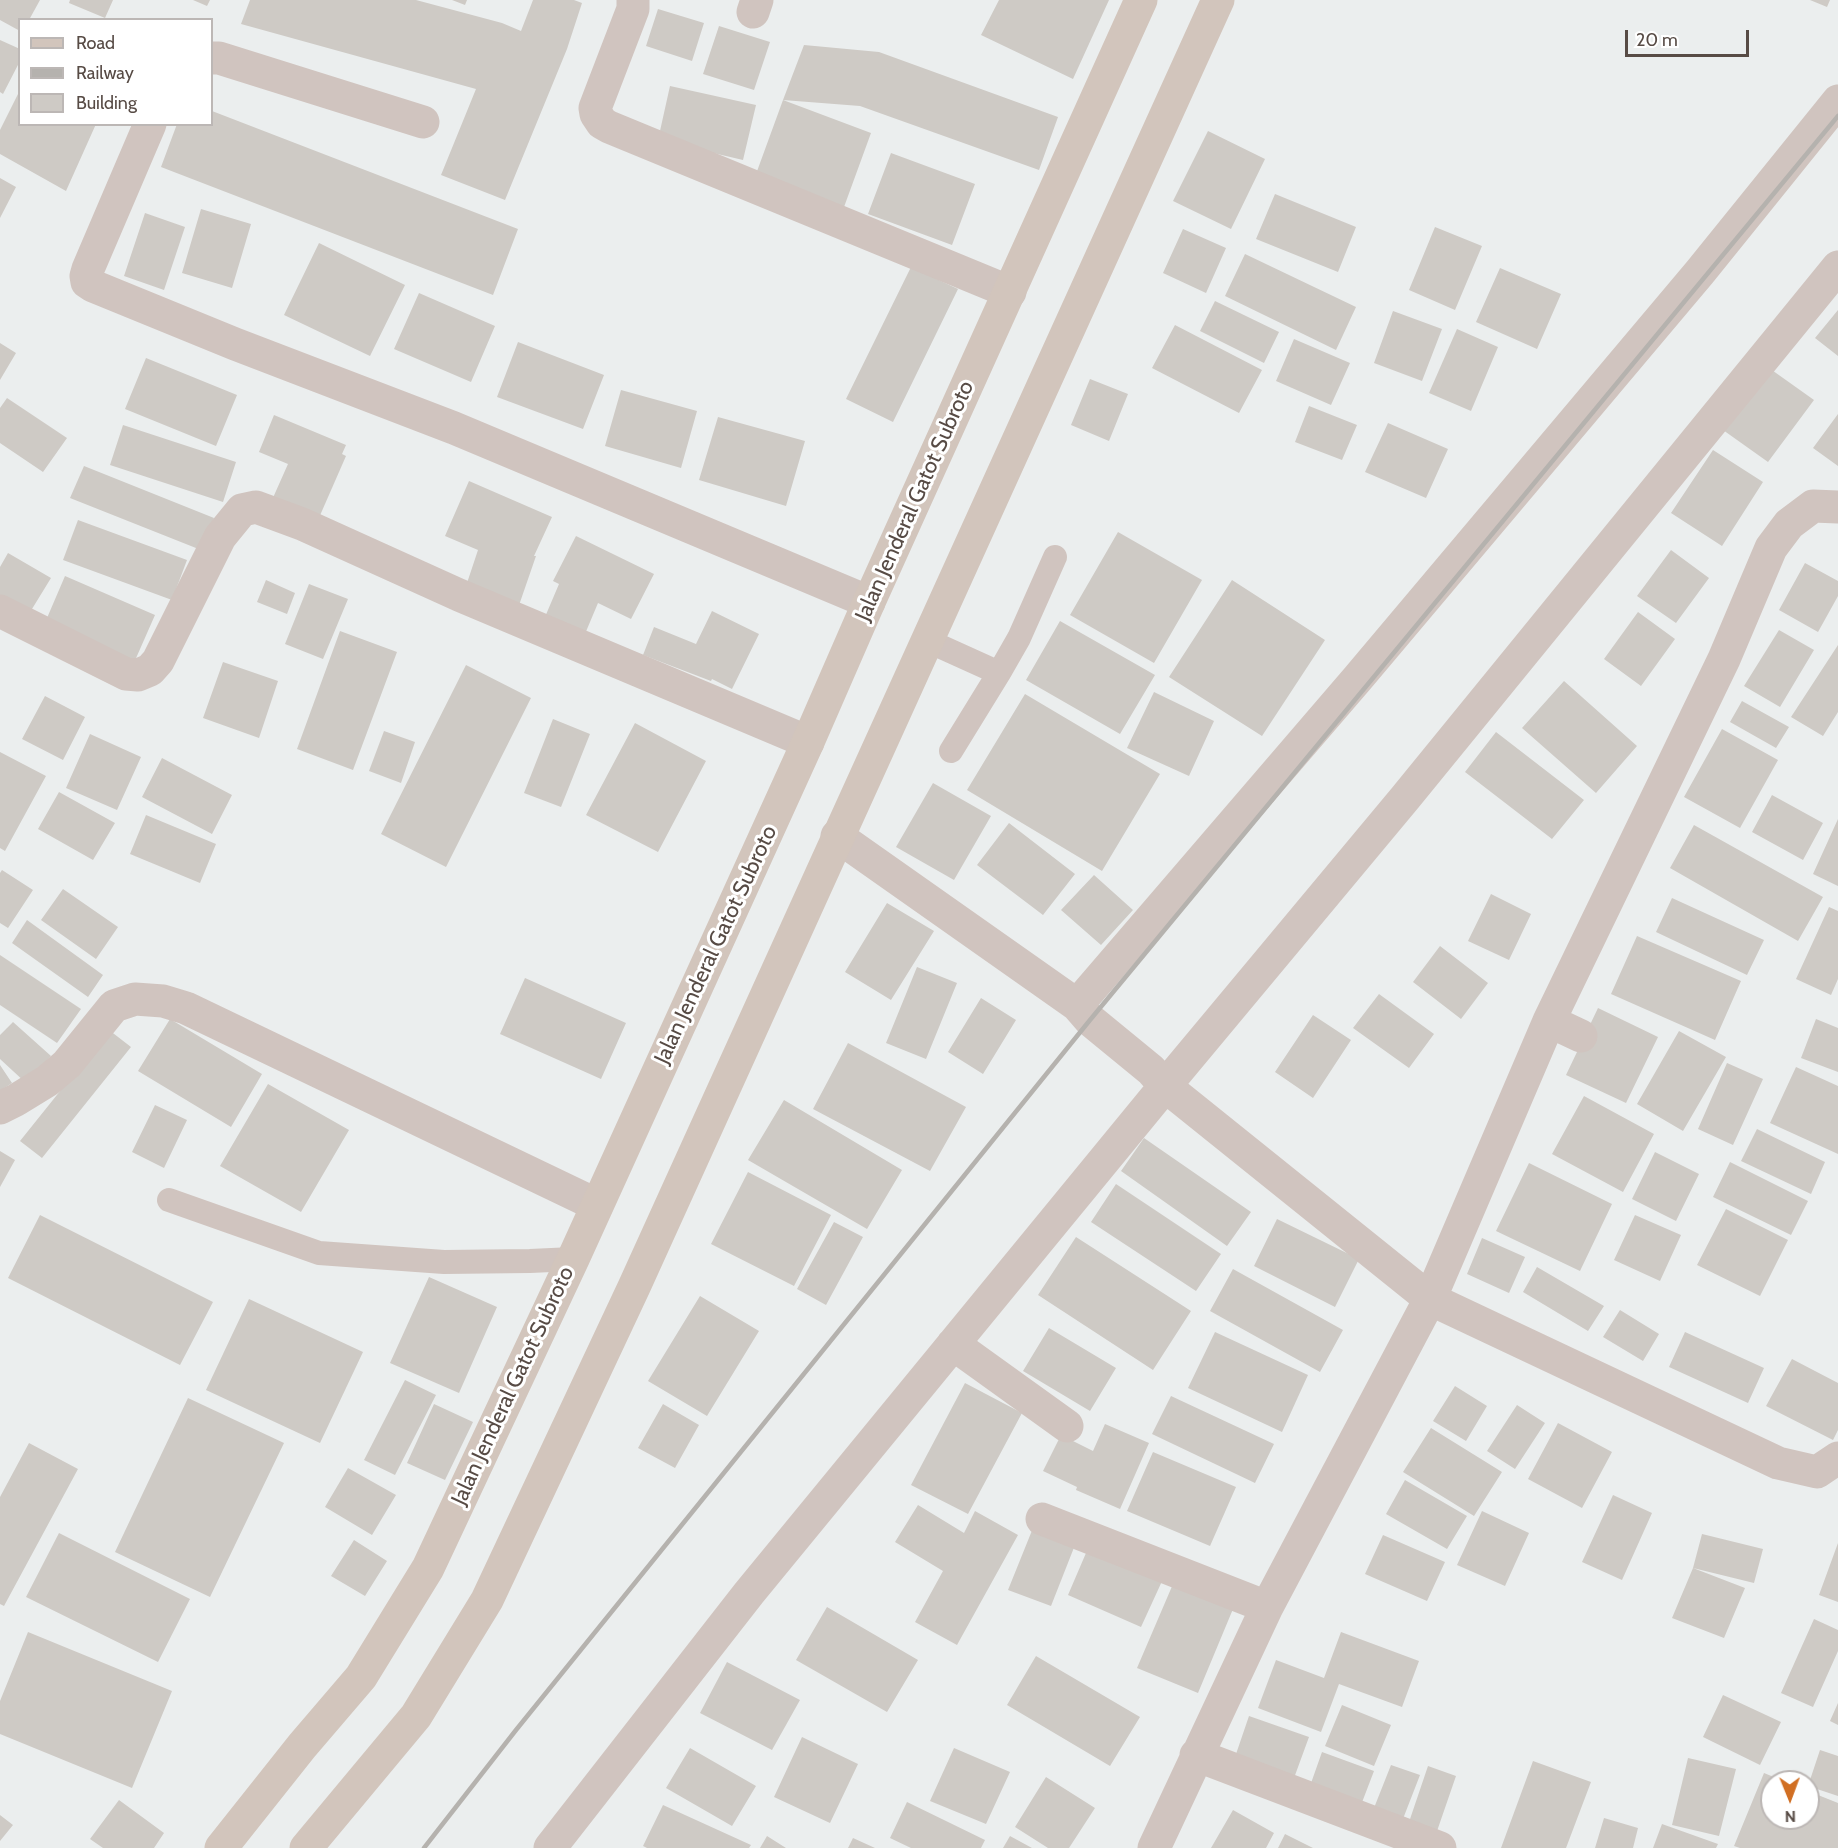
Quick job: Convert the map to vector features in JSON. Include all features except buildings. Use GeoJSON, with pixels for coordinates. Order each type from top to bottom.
{"type":"FeatureCollection","features":[{"type":"Feature","properties":{"kind":"main road","name":"Jalan Jenderal Gatot Subroto"},"geometry":{"type":"LineString","coordinates":[[220,1848],[361,1677],[428,1568],[573,1259],[1141,0]]}},
{"type":"Feature","properties":{"kind":"main road"},"geometry":{"type":"LineString","coordinates":[[306,1848],[416,1716],[487,1600],[634,1287],[1218,0]]}},
{"type":"Feature","properties":{"kind":"street"},"geometry":{"type":"LineString","coordinates":[[633,0],[633,9],[595,108],[602,123],[609,128],[1010,292]]}},
{"type":"Feature","properties":{"kind":"street"},"geometry":{"type":"LineString","coordinates":[[213,58],[423,122]]}},
{"type":"Feature","properties":{"kind":"street"},"geometry":{"type":"LineString","coordinates":[[1077,1005],[1358,678],[1670,308],[1838,101]]}},
{"type":"Feature","properties":{"kind":"street"},"geometry":{"type":"LineString","coordinates":[[149,126],[88,269],[87,282],[93,286],[235,344],[454,428],[869,602]]}},
{"type":"Feature","properties":{"kind":"street"},"geometry":{"type":"LineString","coordinates":[[550,1848],[749,1593],[1165,1086],[1405,798],[1838,267]]}},
{"type":"Feature","properties":{"kind":"street"},"geometry":{"type":"LineString","coordinates":[[1154,1848],[1267,1607],[1430,1299],[1549,1021],[1724,659],[1771,548],[1789,524],[1813,506],[1838,507]]}},
{"type":"Feature","properties":{"kind":"street"},"geometry":{"type":"LineString","coordinates":[[0,611],[126,674],[138,675],[150,670],[158,661],[220,537],[242,510],[256,507],[302,524],[459,595],[808,742]]}},
{"type":"Feature","properties":{"kind":"street"},"geometry":{"type":"LineString","coordinates":[[837,836],[1077,1005],[1090,1020],[1150,1070],[1165,1086],[1430,1299],[1778,1463],[1817,1472],[1838,1458]]}},
{"type":"Feature","properties":{"kind":"street"},"geometry":{"type":"LineString","coordinates":[[0,1108],[47,1081],[67,1064],[114,1006],[135,999],[163,1001],[186,1008],[597,1204]]}},
{"type":"Feature","properties":{"kind":"street"},"geometry":{"type":"LineString","coordinates":[[1549,1021],[1581,1036]]}},
{"type":"Feature","properties":{"kind":"street"},"geometry":{"type":"LineString","coordinates":[[953,1344],[1067,1426]]}},
{"type":"Feature","properties":{"kind":"street"},"geometry":{"type":"LineString","coordinates":[[1042,1519],[1267,1607]]}},
{"type":"Feature","properties":{"kind":"street"},"geometry":{"type":"LineString","coordinates":[[1196,1755],[1440,1848]]}},
{"type":"Feature","properties":{"kind":"lane"},"geometry":{"type":"LineString","coordinates":[[951,751],[1019,638],[1055,557]]}},
{"type":"Feature","properties":{"kind":"lane"},"geometry":{"type":"LineString","coordinates":[[926,640],[999,673]]}},
{"type":"Feature","properties":{"kind":"lane"},"geometry":{"type":"LineString","coordinates":[[169,1200],[319,1253],[444,1262],[530,1262],[573,1259]]}},
{"type":"Feature","properties":{"kind":"railway"},"geometry":{"type":"LineString","coordinates":[[424,1848],[516,1730],[1090,1020],[1838,116]]}}]}
